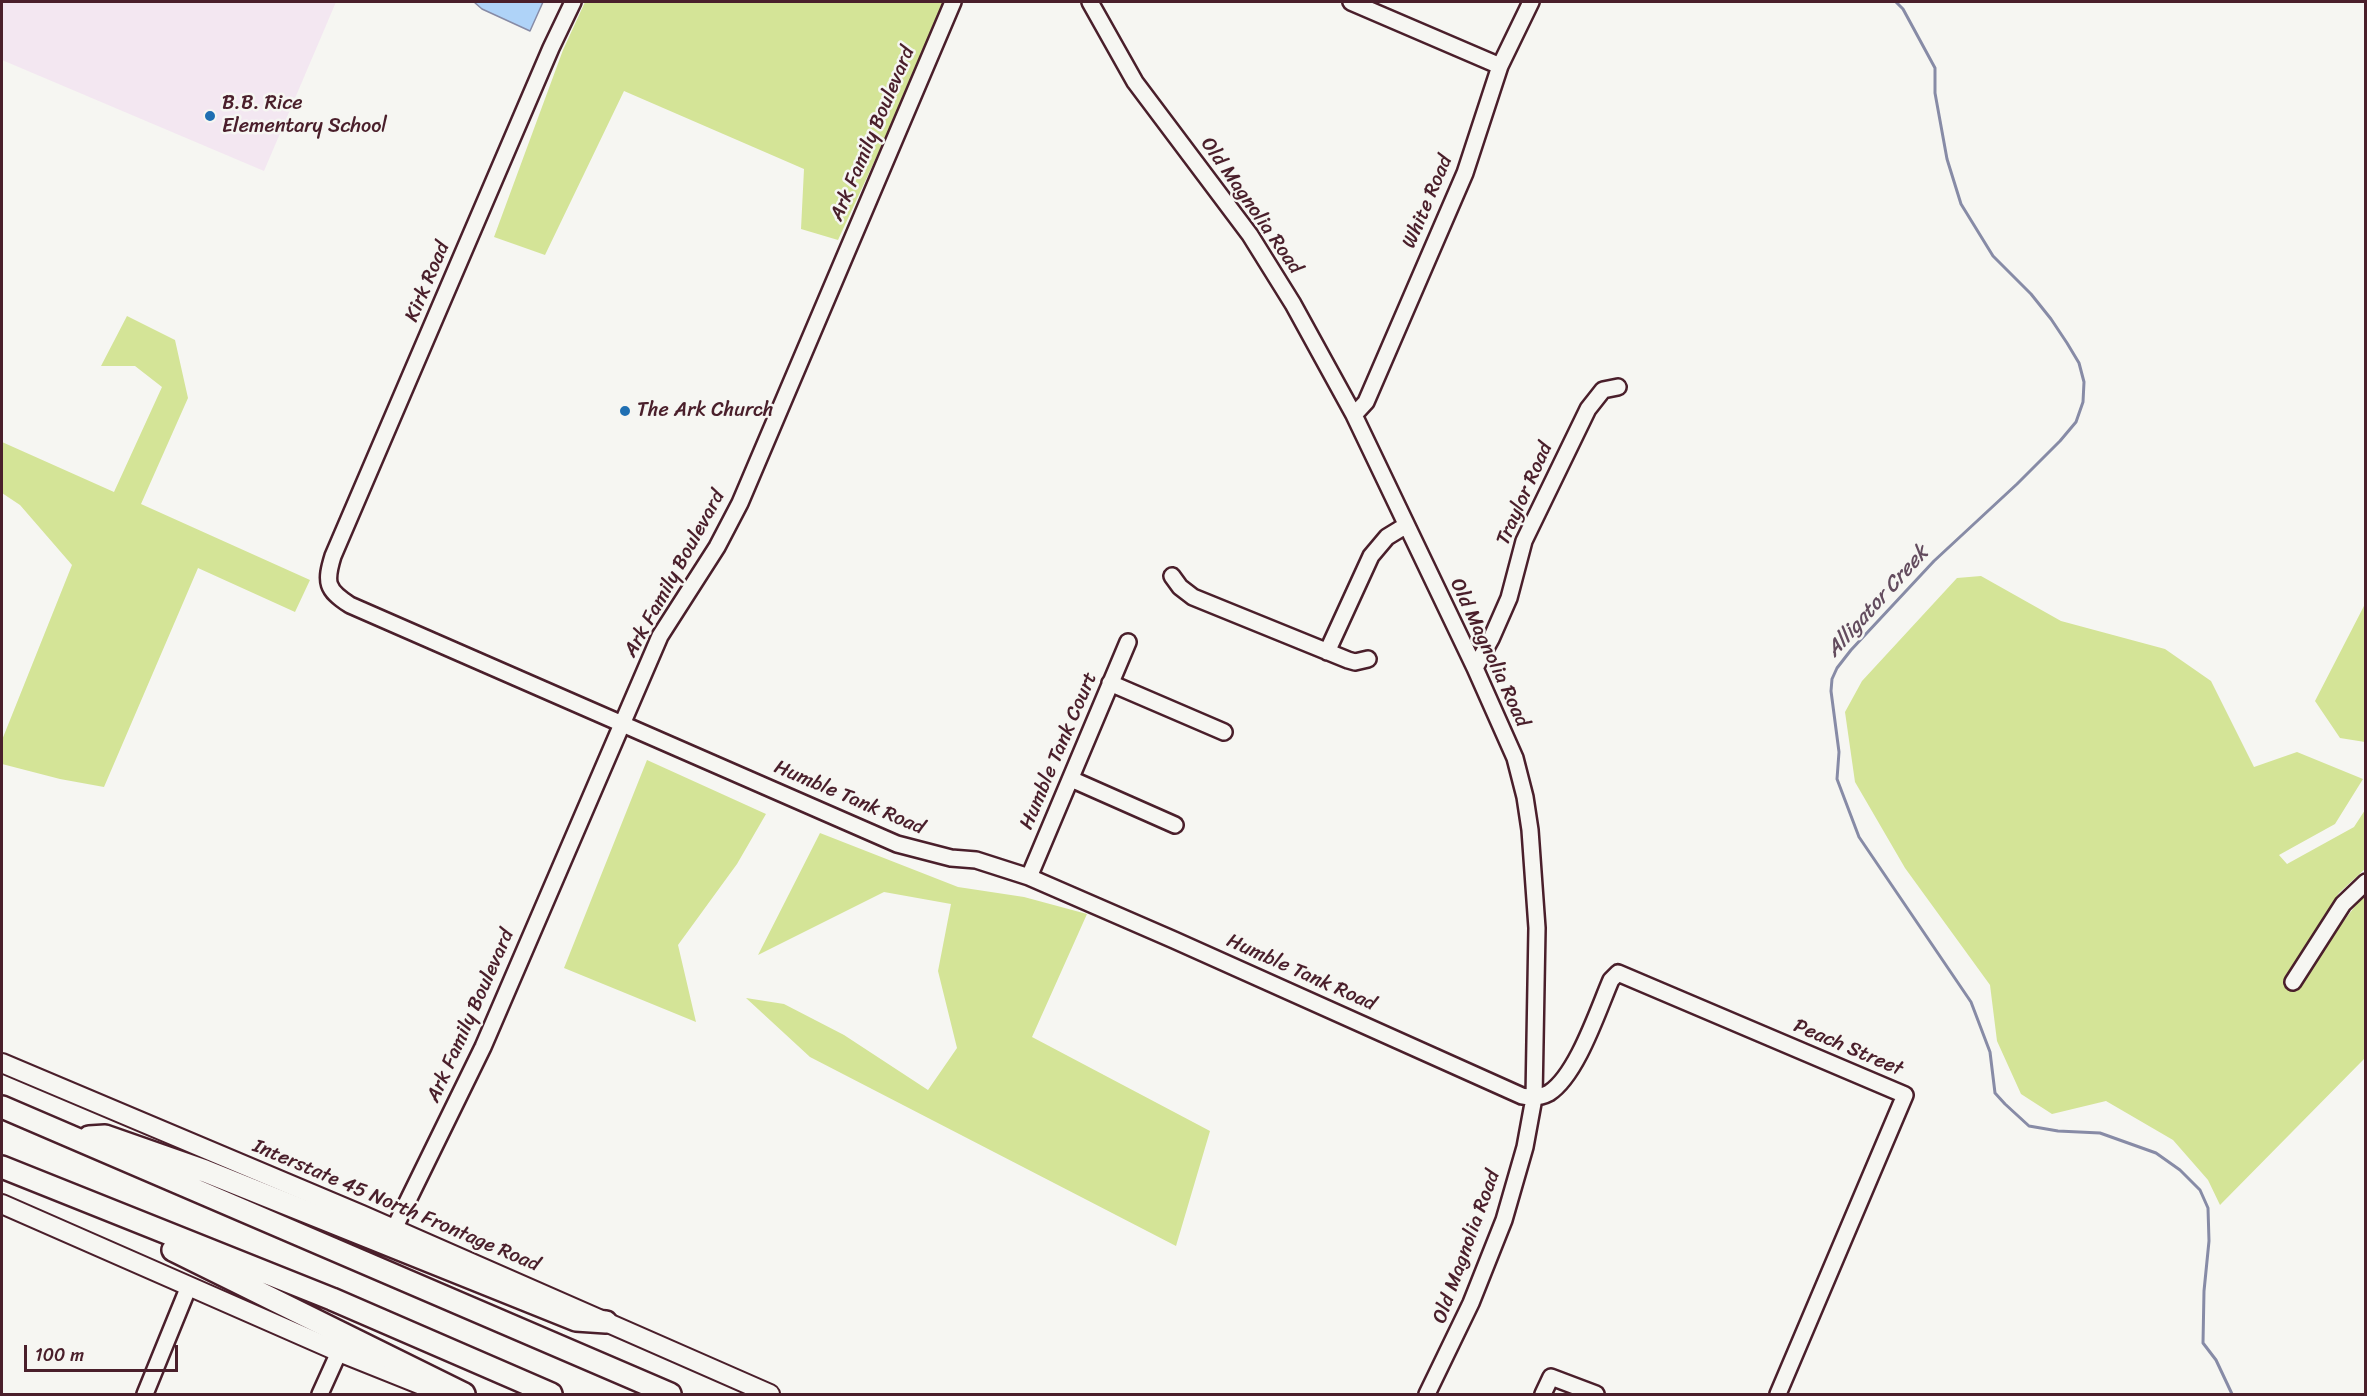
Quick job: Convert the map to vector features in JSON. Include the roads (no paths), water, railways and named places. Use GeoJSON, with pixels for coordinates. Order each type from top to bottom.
{"type":"FeatureCollection","features":[{"type":"Feature","properties":{"kind":"highway"},"geometry":{"type":"LineString","coordinates":[[2,1107],[670,1395]]}},
{"type":"Feature","properties":{"kind":"highway"},"geometry":{"type":"LineString","coordinates":[[71,1137],[105,1136],[194,1167],[576,1320],[606,1322]]}},
{"type":"Feature","properties":{"kind":"highway"},"geometry":{"type":"LineString","coordinates":[[2,1167],[464,1395]]}},
{"type":"Feature","properties":{"kind":"highway"},"geometry":{"type":"LineString","coordinates":[[46,1187],[332,1299],[551,1395]]}},
{"type":"Feature","properties":{"kind":"main road","name":"Interstate 45 North Frontage Road"},"geometry":{"type":"LineString","coordinates":[[2,1063],[394,1229],[770,1395]]}},
{"type":"Feature","properties":{"kind":"main road"},"geometry":{"type":"LineString","coordinates":[[2,1204],[339,1352],[446,1395]]}},
{"type":"Feature","properties":{"kind":"street","name":"Kirk Road"},"geometry":{"type":"LineString","coordinates":[[328,581],[330,566],[338,545],[551,48],[573,2]]}},
{"type":"Feature","properties":{"kind":"street","name":"Ark Family Boulevard"},"geometry":{"type":"LineString","coordinates":[[394,1229],[483,1047],[660,636],[717,547],[737,510],[953,2]]}},
{"type":"Feature","properties":{"kind":"street","name":"Old Magnolia Road"},"geometry":{"type":"LineString","coordinates":[[1090,2],[1135,82],[1251,235],[1293,304],[1354,415],[1405,526],[1475,668],[1515,758],[1525,797],[1530,830],[1537,928],[1534,1098],[1525,1147],[1504,1220],[1472,1304],[1427,1395]]}},
{"type":"Feature","properties":{"kind":"street"},"geometry":{"type":"LineString","coordinates":[[1351,2],[1500,66]]}},
{"type":"Feature","properties":{"kind":"street","name":"White Road"},"geometry":{"type":"LineString","coordinates":[[1354,415],[1366,402],[1465,173],[1500,66],[1532,2]]}},
{"type":"Feature","properties":{"kind":"street","name":"Traylor Road"},"geometry":{"type":"LineString","coordinates":[[1475,668],[1509,598],[1524,541],[1588,409],[1603,390],[1618,387]]}},
{"type":"Feature","properties":{"kind":"street"},"geometry":{"type":"LineString","coordinates":[[1328,651],[1371,556],[1387,537],[1405,526]]}},
{"type":"Feature","properties":{"kind":"street"},"geometry":{"type":"LineString","coordinates":[[1172,576],[1180,587],[1193,597],[1355,662],[1368,659]]}},
{"type":"Feature","properties":{"kind":"street","name":"Humble Tank Road"},"geometry":{"type":"LineString","coordinates":[[328,581],[331,590],[350,605],[897,844],[940,856],[976,860],[1029,877],[1522,1096],[1534,1098]]}},
{"type":"Feature","properties":{"kind":"street","name":"Humble Tank Court"},"geometry":{"type":"LineString","coordinates":[[1029,877],[1128,642]]}},
{"type":"Feature","properties":{"kind":"street"},"geometry":{"type":"LineString","coordinates":[[1110,683],[1224,732]]}},
{"type":"Feature","properties":{"kind":"street"},"geometry":{"type":"LineString","coordinates":[[1071,779],[1175,825]]}},
{"type":"Feature","properties":{"kind":"street"},"geometry":{"type":"LineString","coordinates":[[2293,982],[2343,904],[2366,882]]}},
{"type":"Feature","properties":{"kind":"street","name":"Peach Street"},"geometry":{"type":"LineString","coordinates":[[1534,1098],[1549,1092],[1567,1074],[1611,980],[1618,973],[1905,1095],[1778,1395]]}},
{"type":"Feature","properties":{"kind":"street"},"geometry":{"type":"LineString","coordinates":[[145,1395],[189,1286]]}},
{"type":"Feature","properties":{"kind":"street"},"geometry":{"type":"LineString","coordinates":[[320,1395],[339,1352]]}},
{"type":"Feature","properties":{"kind":"street"},"geometry":{"type":"LineString","coordinates":[[1543,1395],[1551,1377],[1596,1395]]}},
{"type":"Feature","properties":{"kind":"water"},"geometry":{"type":"Polygon","coordinates":[[[474,2],[543,2],[530,31],[482,9],[474,2]]]}},
{"type":"Feature","properties":{"kind":"waterway","name":"Alligator Creek"},"geometry":{"type":"LineString","coordinates":[[1896,2],[1903,9],[1935,68],[1935,93],[1947,159],[1961,204],[1993,256],[2031,294],[2067,343],[2079,363],[2084,382],[2083,402],[2076,422],[2060,441],[1934,561],[1837,668],[1832,679],[1831,691],[1839,752],[1837,779],[1859,837],[1971,1002],[1990,1052],[1995,1093],[2029,1126],[2058,1131],[2100,1133],[2156,1153],[2180,1170],[2200,1190],[2208,1208],[2209,1241],[2204,1291],[2203,1343],[2216,1360],[2232,1394]]}},
{"type":"Feature","properties":{"kind":"place","name":"B.B. Rice Elementary School"},"geometry":{"type":"Point","coordinates":[210,116]}},
{"type":"Feature","properties":{"kind":"place","name":"The Ark Church"},"geometry":{"type":"Point","coordinates":[625,411]}}]}
